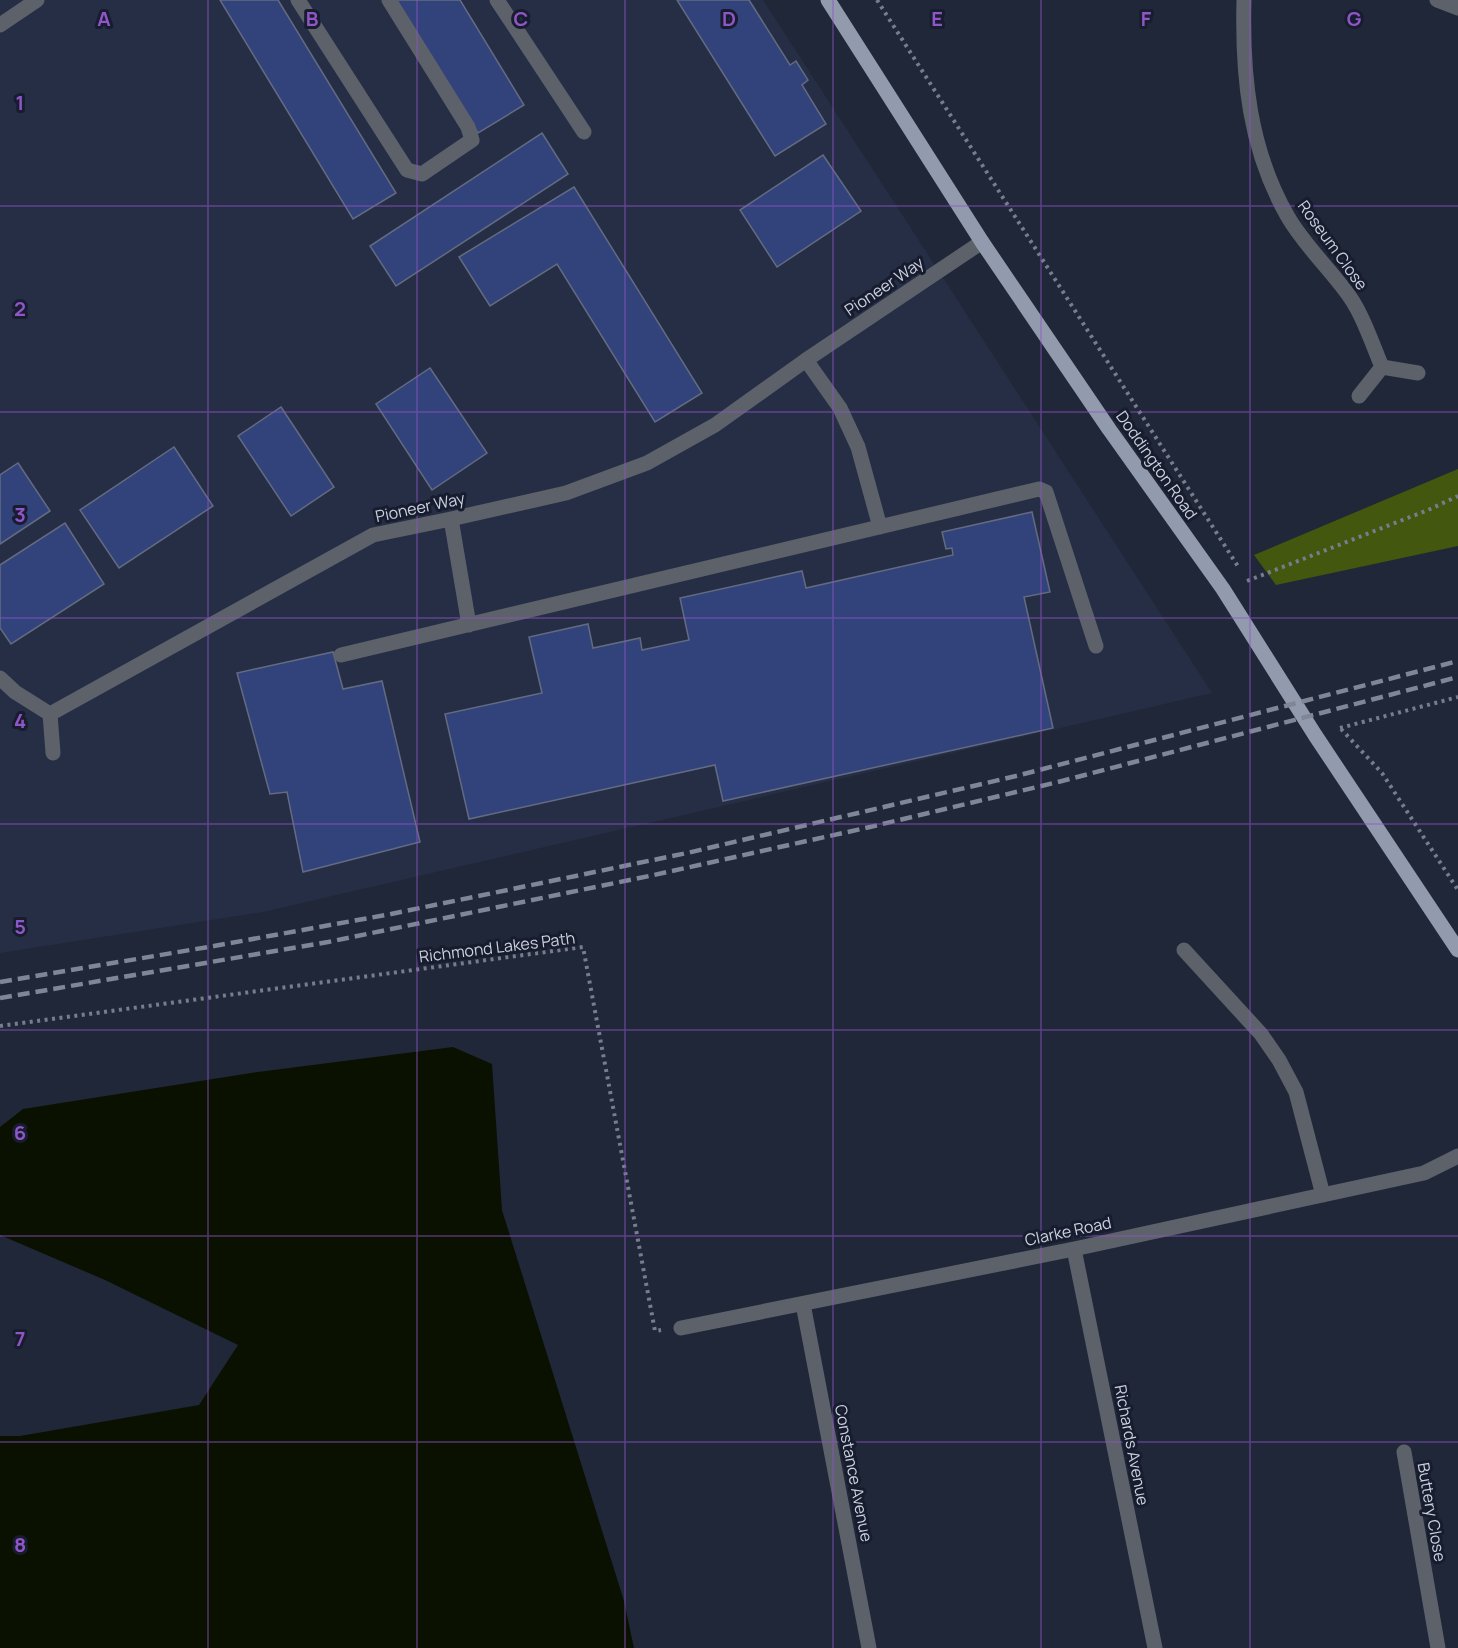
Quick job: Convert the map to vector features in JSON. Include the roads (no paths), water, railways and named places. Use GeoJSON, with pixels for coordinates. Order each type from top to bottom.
{"type":"FeatureCollection","features":[{"type":"Feature","properties":{"kind":"main road","name":"Doddington Road"},"geometry":{"type":"LineString","coordinates":[[828,0],[982,242],[1223,589],[1458,950]]}},
{"type":"Feature","properties":{"kind":"street"},"geometry":{"type":"LineString","coordinates":[[0,25],[37,0]]}},
{"type":"Feature","properties":{"kind":"street"},"geometry":{"type":"LineString","coordinates":[[298,0],[407,170],[422,174],[472,140],[468,127],[389,0]]}},
{"type":"Feature","properties":{"kind":"street"},"geometry":{"type":"LineString","coordinates":[[496,0],[584,132]]}},
{"type":"Feature","properties":{"kind":"street","name":"Roseum Close"},"geometry":{"type":"LineString","coordinates":[[1244,0],[1245,88],[1256,142],[1288,218],[1346,291],[1361,318],[1382,367]]}},
{"type":"Feature","properties":{"kind":"street"},"geometry":{"type":"LineString","coordinates":[[1437,0],[1458,8]]}},
{"type":"Feature","properties":{"kind":"street","name":"Pioneer Way"},"geometry":{"type":"LineString","coordinates":[[50,714],[374,535],[566,493],[647,463],[715,425],[806,360],[982,242]]}},
{"type":"Feature","properties":{"kind":"street"},"geometry":{"type":"LineString","coordinates":[[806,360],[840,408],[858,447],[880,527]]}},
{"type":"Feature","properties":{"kind":"street"},"geometry":{"type":"LineString","coordinates":[[1359,396],[1382,367],[1418,374]]}},
{"type":"Feature","properties":{"kind":"street"},"geometry":{"type":"LineString","coordinates":[[341,655],[1039,489],[1046,492],[1096,646]]}},
{"type":"Feature","properties":{"kind":"street"},"geometry":{"type":"LineString","coordinates":[[451,519],[469,625]]}},
{"type":"Feature","properties":{"kind":"street"},"geometry":{"type":"LineString","coordinates":[[0,678],[15,692],[50,714],[52,753]]}},
{"type":"Feature","properties":{"kind":"street"},"geometry":{"type":"LineString","coordinates":[[1184,950],[1261,1034],[1280,1060],[1296,1092],[1323,1195]]}},
{"type":"Feature","properties":{"kind":"street","name":"Clarke Road"},"geometry":{"type":"LineString","coordinates":[[681,1328],[1074,1249],[1424,1173],[1458,1156]]}},
{"type":"Feature","properties":{"kind":"street","name":"Richards Avenue"},"geometry":{"type":"LineString","coordinates":[[1074,1249],[1155,1648]]}},
{"type":"Feature","properties":{"kind":"street","name":"Constance Avenue"},"geometry":{"type":"LineString","coordinates":[[803,1304],[869,1648]]}},
{"type":"Feature","properties":{"kind":"street","name":"Buttery Close"},"geometry":{"type":"LineString","coordinates":[[1404,1452],[1438,1648]]}},
{"type":"Feature","properties":{"kind":"railway"},"geometry":{"type":"LineString","coordinates":[[0,982],[391,914],[687,853],[1016,776],[1458,661]]}},
{"type":"Feature","properties":{"kind":"railway"},"geometry":{"type":"LineString","coordinates":[[0,998],[328,942],[654,875],[1062,781],[1458,677]]}}]}
